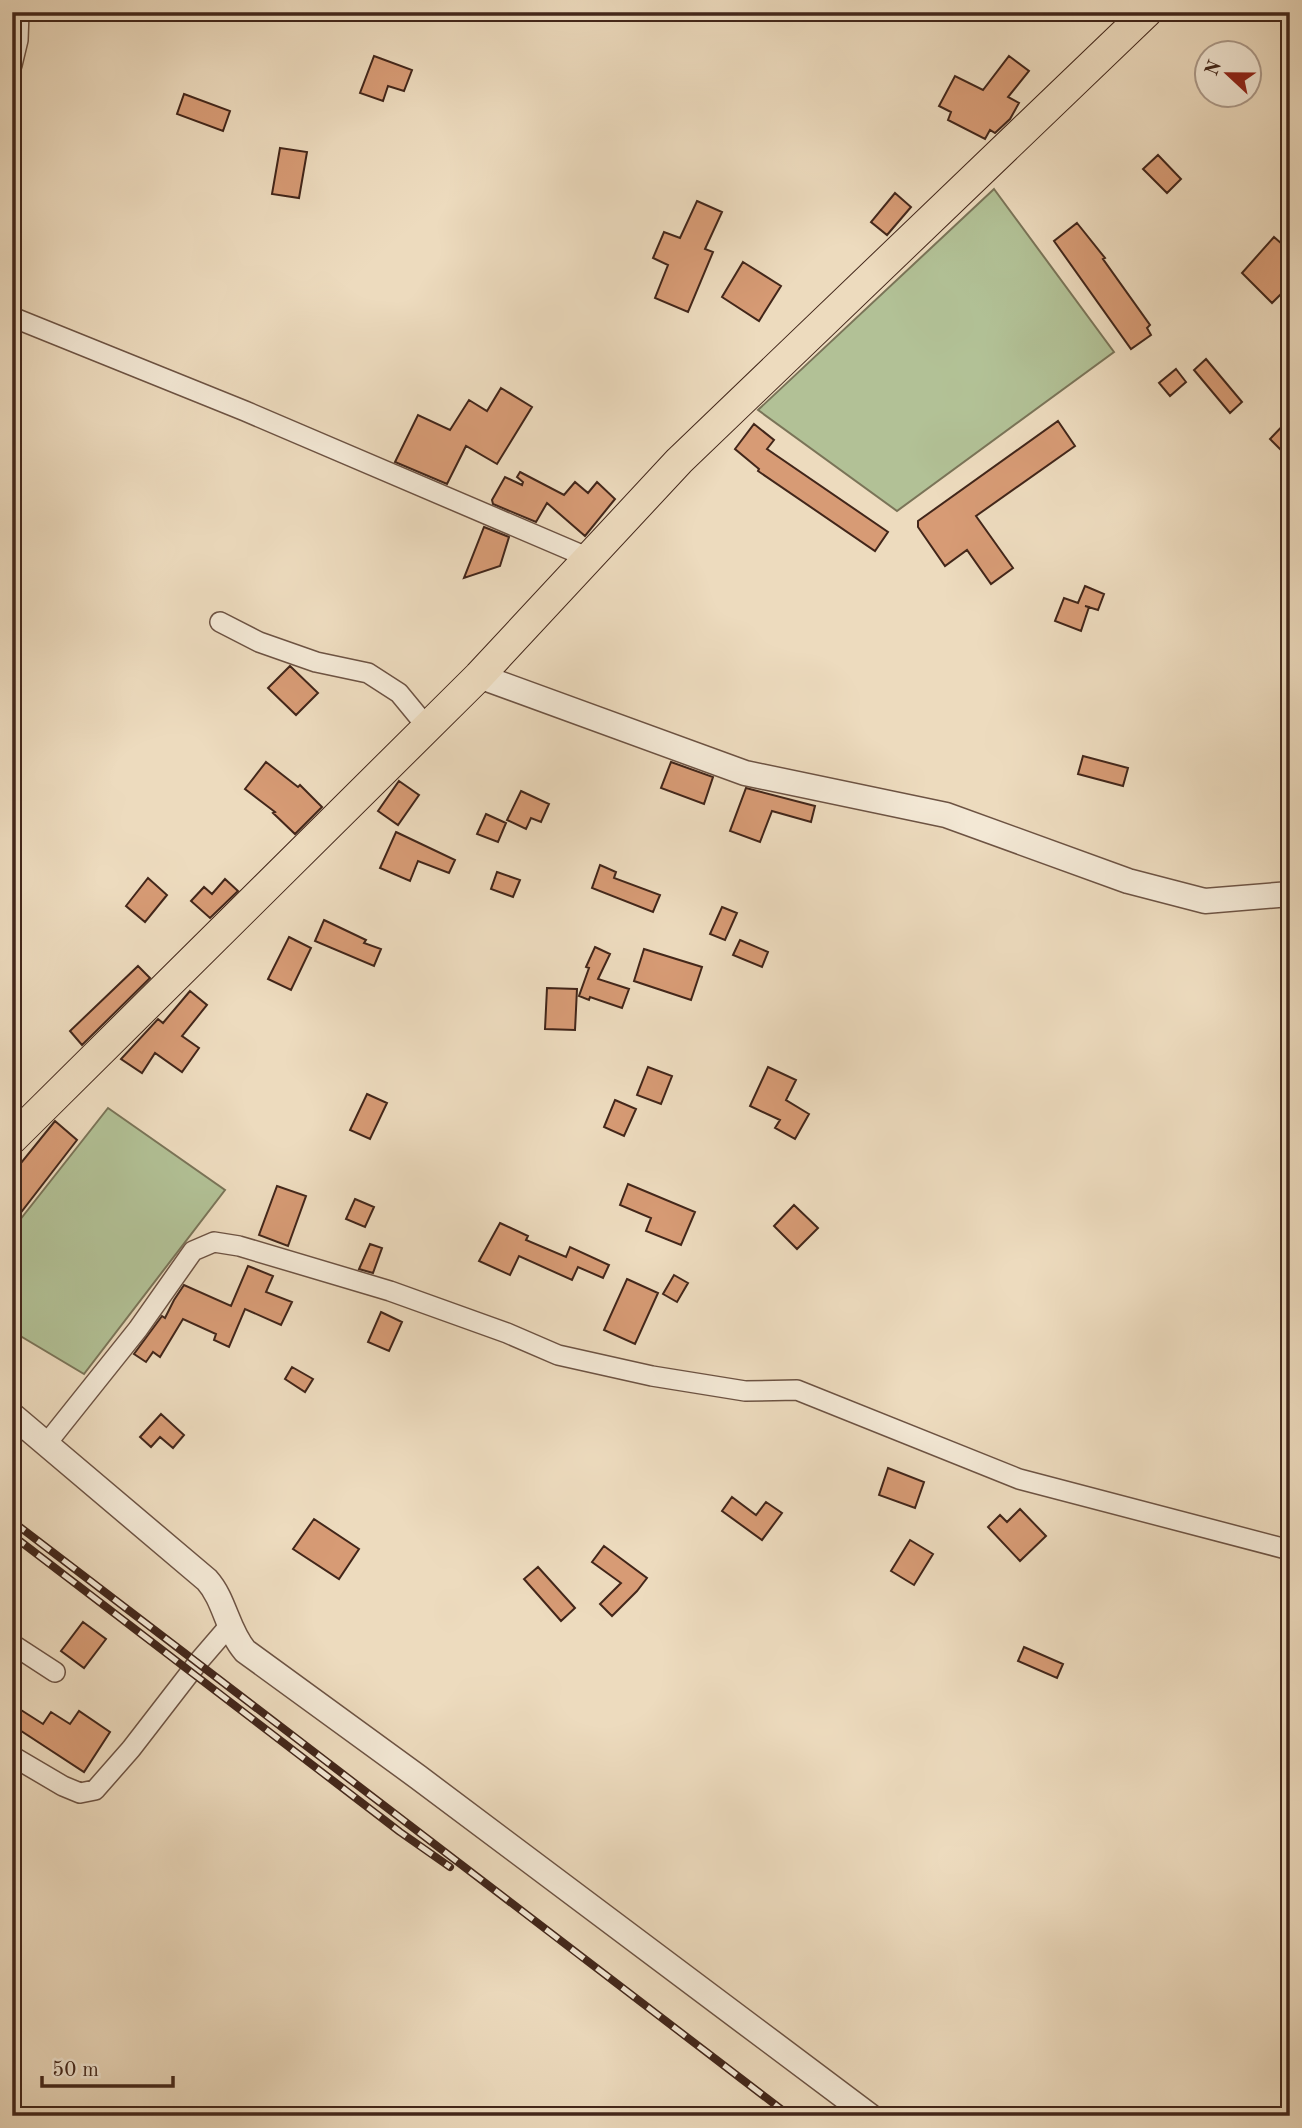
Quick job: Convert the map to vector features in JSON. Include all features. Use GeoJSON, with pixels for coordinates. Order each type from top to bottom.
{"type":"FeatureCollection","features":[{"type":"Feature","properties":{"kind":"main road"},"geometry":{"type":"LineString","coordinates":[[12,1139],[479,676],[679,461],[1147,12]]}},
{"type":"Feature","properties":{"kind":"street"},"geometry":{"type":"LineString","coordinates":[[12,65],[18,40],[19,12]]}},
{"type":"Feature","properties":{"kind":"street"},"geometry":{"type":"LineString","coordinates":[[12,317],[258,416],[589,558]]}},
{"type":"Feature","properties":{"kind":"street"},"geometry":{"type":"LineString","coordinates":[[220,622],[270,646],[316,662],[368,673],[399,693],[427,727]]}},
{"type":"Feature","properties":{"kind":"street"},"geometry":{"type":"LineString","coordinates":[[479,676],[745,773],[946,815],[1128,881],[1205,901],[1290,894]]}},
{"type":"Feature","properties":{"kind":"street"},"geometry":{"type":"LineString","coordinates":[[47,1443],[138,1329],[193,1251],[214,1242],[239,1246],[390,1291],[507,1333],[558,1356],[652,1376],[745,1391],[797,1390],[1019,1479],[1290,1550]]}},
{"type":"Feature","properties":{"kind":"street"},"geometry":{"type":"LineString","coordinates":[[12,1415],[213,1587],[245,1651],[451,1801],[870,2116]]}},
{"type":"Feature","properties":{"kind":"street"},"geometry":{"type":"LineString","coordinates":[[12,1756],[80,1793],[95,1790],[230,1625]]}},
{"type":"Feature","properties":{"kind":"street"},"geometry":{"type":"LineString","coordinates":[[12,1644],[55,1672]]}},
{"type":"Feature","properties":{"kind":"green space"},"geometry":{"type":"Polygon","coordinates":[[[994,189],[1114,352],[897,511],[758,410],[994,189]]]}},
{"type":"Feature","properties":{"kind":"green space"},"geometry":{"type":"Polygon","coordinates":[[[108,1108],[225,1190],[84,1374],[12,1331],[12,1230],[108,1108]]]}},
{"type":"Feature","properties":{"kind":"building"},"geometry":{"type":"Polygon","coordinates":[[[374,56],[412,70],[404,91],[388,86],[383,101],[360,93],[374,56]]]}},
{"type":"Feature","properties":{"kind":"building"},"geometry":{"type":"Polygon","coordinates":[[[1009,56],[1029,71],[1008,97],[1019,103],[1010,119],[995,133],[990,130],[985,139],[948,120],[951,112],[939,106],[955,76],[983,90],[1009,56]]]}},
{"type":"Feature","properties":{"kind":"building"},"geometry":{"type":"Polygon","coordinates":[[[184,94],[230,111],[223,131],[177,114],[184,94]]]}},
{"type":"Feature","properties":{"kind":"building"},"geometry":{"type":"Polygon","coordinates":[[[280,148],[307,152],[299,198],[272,194],[280,148]]]}},
{"type":"Feature","properties":{"kind":"building"},"geometry":{"type":"Polygon","coordinates":[[[1158,155],[1181,179],[1167,193],[1143,169],[1158,155]]]}},
{"type":"Feature","properties":{"kind":"building"},"geometry":{"type":"Polygon","coordinates":[[[895,193],[911,207],[887,235],[871,222],[895,193]]]}},
{"type":"Feature","properties":{"kind":"building"},"geometry":{"type":"Polygon","coordinates":[[[697,201],[722,212],[705,249],[713,252],[688,312],[655,298],[668,265],[653,258],[664,232],[680,238],[697,201]]]}},
{"type":"Feature","properties":{"kind":"building"},"geometry":{"type":"Polygon","coordinates":[[[1077,223],[1105,258],[1103,259],[1150,325],[1147,328],[1151,335],[1131,349],[1054,241],[1077,223]]]}},
{"type":"Feature","properties":{"kind":"building"},"geometry":{"type":"Polygon","coordinates":[[[1274,237],[1290,251],[1290,285],[1272,303],[1242,273],[1274,237]]]}},
{"type":"Feature","properties":{"kind":"building"},"geometry":{"type":"Polygon","coordinates":[[[743,262],[781,286],[759,321],[722,297],[743,262]]]}},
{"type":"Feature","properties":{"kind":"building"},"geometry":{"type":"Polygon","coordinates":[[[1206,359],[1242,402],[1230,413],[1194,370],[1206,359]]]}},
{"type":"Feature","properties":{"kind":"building"},"geometry":{"type":"Polygon","coordinates":[[[1176,369],[1186,382],[1170,396],[1159,383],[1176,369]]]}},
{"type":"Feature","properties":{"kind":"building"},"geometry":{"type":"Polygon","coordinates":[[[501,388],[532,407],[497,464],[466,446],[447,484],[395,462],[418,415],[450,430],[469,400],[487,411],[501,388]]]}},
{"type":"Feature","properties":{"kind":"building"},"geometry":{"type":"Polygon","coordinates":[[[1290,418],[1290,459],[1270,439],[1290,418]]]}},
{"type":"Feature","properties":{"kind":"building"},"geometry":{"type":"Polygon","coordinates":[[[1058,421],[1075,446],[976,516],[1013,568],[991,584],[967,550],[945,566],[918,527],[918,521],[1058,421]]]}},
{"type":"Feature","properties":{"kind":"building"},"geometry":{"type":"Polygon","coordinates":[[[754,424],[774,440],[767,449],[888,532],[875,551],[758,471],[759,469],[735,449],[754,424]]]}},
{"type":"Feature","properties":{"kind":"building"},"geometry":{"type":"Polygon","coordinates":[[[520,472],[564,495],[575,482],[588,493],[597,482],[615,499],[585,536],[547,503],[536,522],[493,504],[492,500],[505,477],[522,485],[523,482],[517,477],[520,472]]]}},
{"type":"Feature","properties":{"kind":"building"},"geometry":{"type":"Polygon","coordinates":[[[484,527],[509,537],[500,566],[464,578],[484,527]]]}},
{"type":"Feature","properties":{"kind":"building"},"geometry":{"type":"Polygon","coordinates":[[[1085,586],[1104,594],[1098,610],[1089,607],[1081,631],[1055,621],[1064,598],[1078,603],[1085,586]]]}},
{"type":"Feature","properties":{"kind":"building"},"geometry":{"type":"Polygon","coordinates":[[[290,666],[318,693],[296,715],[268,688],[290,666]]]}},
{"type":"Feature","properties":{"kind":"building"},"geometry":{"type":"Polygon","coordinates":[[[1083,756],[1128,768],[1123,786],[1078,774],[1083,756]]]}},
{"type":"Feature","properties":{"kind":"building"},"geometry":{"type":"Polygon","coordinates":[[[266,762],[298,787],[300,785],[322,807],[295,834],[273,813],[275,812],[245,789],[266,762]]]}},
{"type":"Feature","properties":{"kind":"building"},"geometry":{"type":"Polygon","coordinates":[[[671,762],[713,777],[704,804],[661,788],[671,762]]]}},
{"type":"Feature","properties":{"kind":"building"},"geometry":{"type":"Polygon","coordinates":[[[399,781],[419,795],[398,825],[378,811],[399,781]]]}},
{"type":"Feature","properties":{"kind":"building"},"geometry":{"type":"Polygon","coordinates":[[[746,788],[815,806],[811,822],[772,811],[760,842],[730,831],[746,788]]]}},
{"type":"Feature","properties":{"kind":"building"},"geometry":{"type":"Polygon","coordinates":[[[521,791],[549,804],[541,822],[531,818],[526,829],[507,820],[521,791]]]}},
{"type":"Feature","properties":{"kind":"building"},"geometry":{"type":"Polygon","coordinates":[[[486,814],[506,823],[498,842],[477,834],[486,814]]]}},
{"type":"Feature","properties":{"kind":"building"},"geometry":{"type":"Polygon","coordinates":[[[396,832],[455,860],[449,873],[418,861],[410,881],[380,868],[396,832]]]}},
{"type":"Feature","properties":{"kind":"building"},"geometry":{"type":"Polygon","coordinates":[[[600,865],[616,872],[614,878],[660,895],[653,912],[592,888],[600,865]]]}},
{"type":"Feature","properties":{"kind":"building"},"geometry":{"type":"Polygon","coordinates":[[[497,872],[520,880],[513,897],[491,889],[497,872]]]}},
{"type":"Feature","properties":{"kind":"building"},"geometry":{"type":"Polygon","coordinates":[[[148,878],[167,895],[145,922],[126,906],[148,878]]]}},
{"type":"Feature","properties":{"kind":"building"},"geometry":{"type":"Polygon","coordinates":[[[225,879],[238,891],[210,918],[191,901],[204,887],[212,894],[225,879]]]}},
{"type":"Feature","properties":{"kind":"building"},"geometry":{"type":"Polygon","coordinates":[[[722,907],[737,913],[725,940],[710,934],[722,907]]]}},
{"type":"Feature","properties":{"kind":"building"},"geometry":{"type":"Polygon","coordinates":[[[324,920],[366,940],[364,943],[381,949],[374,966],[315,941],[324,920]]]}},
{"type":"Feature","properties":{"kind":"building"},"geometry":{"type":"Polygon","coordinates":[[[289,937],[311,948],[291,990],[268,979],[289,937]]]}},
{"type":"Feature","properties":{"kind":"building"},"geometry":{"type":"Polygon","coordinates":[[[740,940],[768,952],[762,967],[733,955],[740,940]]]}},
{"type":"Feature","properties":{"kind":"building"},"geometry":{"type":"Polygon","coordinates":[[[595,947],[610,954],[598,979],[629,989],[622,1008],[579,996],[589,968],[586,967],[595,947]]]}},
{"type":"Feature","properties":{"kind":"building"},"geometry":{"type":"Polygon","coordinates":[[[644,949],[702,967],[691,1000],[634,981],[644,949]]]}},
{"type":"Feature","properties":{"kind":"building"},"geometry":{"type":"Polygon","coordinates":[[[138,966],[150,978],[82,1045],[70,1031],[138,966]]]}},
{"type":"Feature","properties":{"kind":"building"},"geometry":{"type":"Polygon","coordinates":[[[547,988],[577,989],[575,1030],[545,1029],[547,988]]]}},
{"type":"Feature","properties":{"kind":"building"},"geometry":{"type":"Polygon","coordinates":[[[190,991],[207,1005],[182,1036],[199,1048],[182,1072],[155,1053],[142,1073],[121,1059],[158,1019],[163,1023],[190,991]]]}},
{"type":"Feature","properties":{"kind":"building"},"geometry":{"type":"Polygon","coordinates":[[[648,1067],[672,1076],[661,1104],[637,1095],[648,1067]]]}},
{"type":"Feature","properties":{"kind":"building"},"geometry":{"type":"Polygon","coordinates":[[[768,1067],[796,1080],[786,1100],[809,1114],[795,1139],[775,1128],[780,1120],[750,1106],[768,1067]]]}},
{"type":"Feature","properties":{"kind":"building"},"geometry":{"type":"Polygon","coordinates":[[[367,1094],[387,1103],[370,1139],[350,1130],[367,1094]]]}},
{"type":"Feature","properties":{"kind":"building"},"geometry":{"type":"Polygon","coordinates":[[[615,1100],[636,1109],[624,1136],[604,1127],[615,1100]]]}},
{"type":"Feature","properties":{"kind":"building"},"geometry":{"type":"Polygon","coordinates":[[[55,1121],[77,1140],[12,1224],[12,1174],[55,1121]]]}},
{"type":"Feature","properties":{"kind":"building"},"geometry":{"type":"Polygon","coordinates":[[[628,1184],[695,1212],[681,1245],[646,1231],[651,1218],[620,1205],[628,1184]]]}},
{"type":"Feature","properties":{"kind":"building"},"geometry":{"type":"Polygon","coordinates":[[[277,1186],[306,1196],[288,1246],[259,1235],[277,1186]]]}},
{"type":"Feature","properties":{"kind":"building"},"geometry":{"type":"Polygon","coordinates":[[[355,1199],[374,1207],[365,1227],[346,1219],[355,1199]]]}},
{"type":"Feature","properties":{"kind":"building"},"geometry":{"type":"Polygon","coordinates":[[[794,1205],[818,1228],[797,1249],[774,1226],[794,1205]]]}},
{"type":"Feature","properties":{"kind":"building"},"geometry":{"type":"Polygon","coordinates":[[[500,1223],[528,1236],[526,1240],[566,1257],[570,1247],[609,1265],[603,1278],[578,1267],[572,1280],[519,1256],[510,1275],[479,1261],[500,1223]]]}},
{"type":"Feature","properties":{"kind":"building"},"geometry":{"type":"Polygon","coordinates":[[[370,1244],[382,1248],[373,1273],[359,1269],[370,1244]]]}},
{"type":"Feature","properties":{"kind":"building"},"geometry":{"type":"Polygon","coordinates":[[[248,1266],[273,1276],[266,1292],[292,1302],[281,1325],[245,1309],[229,1347],[214,1340],[216,1334],[183,1319],[160,1357],[153,1352],[146,1362],[134,1354],[162,1316],[165,1318],[184,1285],[231,1306],[248,1266]]]}},
{"type":"Feature","properties":{"kind":"building"},"geometry":{"type":"Polygon","coordinates":[[[674,1275],[688,1283],[677,1302],[663,1294],[674,1275]]]}},
{"type":"Feature","properties":{"kind":"building"},"geometry":{"type":"Polygon","coordinates":[[[627,1279],[658,1293],[635,1344],[604,1330],[627,1279]]]}},
{"type":"Feature","properties":{"kind":"building"},"geometry":{"type":"Polygon","coordinates":[[[381,1312],[402,1322],[389,1351],[368,1342],[381,1312]]]}},
{"type":"Feature","properties":{"kind":"building"},"geometry":{"type":"Polygon","coordinates":[[[292,1367],[313,1379],[305,1392],[285,1379],[292,1367]]]}},
{"type":"Feature","properties":{"kind":"building"},"geometry":{"type":"Polygon","coordinates":[[[161,1414],[184,1435],[173,1448],[160,1437],[151,1447],[140,1437],[161,1414]]]}},
{"type":"Feature","properties":{"kind":"building"},"geometry":{"type":"Polygon","coordinates":[[[888,1468],[924,1482],[915,1508],[879,1495],[888,1468]]]}},
{"type":"Feature","properties":{"kind":"building"},"geometry":{"type":"Polygon","coordinates":[[[732,1497],[756,1515],[766,1502],[782,1513],[762,1540],[722,1511],[732,1497]]]}},
{"type":"Feature","properties":{"kind":"building"},"geometry":{"type":"Polygon","coordinates":[[[1020,1509],[1046,1536],[1020,1561],[988,1527],[1000,1515],[1007,1522],[1020,1509]]]}},
{"type":"Feature","properties":{"kind":"building"},"geometry":{"type":"Polygon","coordinates":[[[314,1519],[359,1549],[339,1579],[293,1549],[314,1519]]]}},
{"type":"Feature","properties":{"kind":"building"},"geometry":{"type":"Polygon","coordinates":[[[910,1540],[933,1554],[914,1585],[891,1571],[910,1540]]]}},
{"type":"Feature","properties":{"kind":"building"},"geometry":{"type":"Polygon","coordinates":[[[604,1546],[647,1578],[612,1616],[600,1604],[621,1583],[592,1562],[604,1546]]]}},
{"type":"Feature","properties":{"kind":"building"},"geometry":{"type":"Polygon","coordinates":[[[538,1567],[575,1608],[561,1621],[524,1579],[538,1567]]]}},
{"type":"Feature","properties":{"kind":"building"},"geometry":{"type":"Polygon","coordinates":[[[83,1622],[106,1639],[84,1668],[61,1651],[83,1622]]]}},
{"type":"Feature","properties":{"kind":"building"},"geometry":{"type":"Polygon","coordinates":[[[1024,1647],[1063,1664],[1057,1678],[1018,1661],[1024,1647]]]}},
{"type":"Feature","properties":{"kind":"building"},"geometry":{"type":"Polygon","coordinates":[[[21,1710],[43,1724],[51,1712],[70,1724],[79,1711],[110,1732],[84,1772],[12,1725],[21,1710]]]}},
{"type":"Feature","properties":{"kind":"railway"},"geometry":{"type":"LineString","coordinates":[[12,1521],[790,2116]]}},
{"type":"Feature","properties":{"kind":"railway"},"geometry":{"type":"LineString","coordinates":[[12,1535],[400,1832],[450,1867]]}}]}
